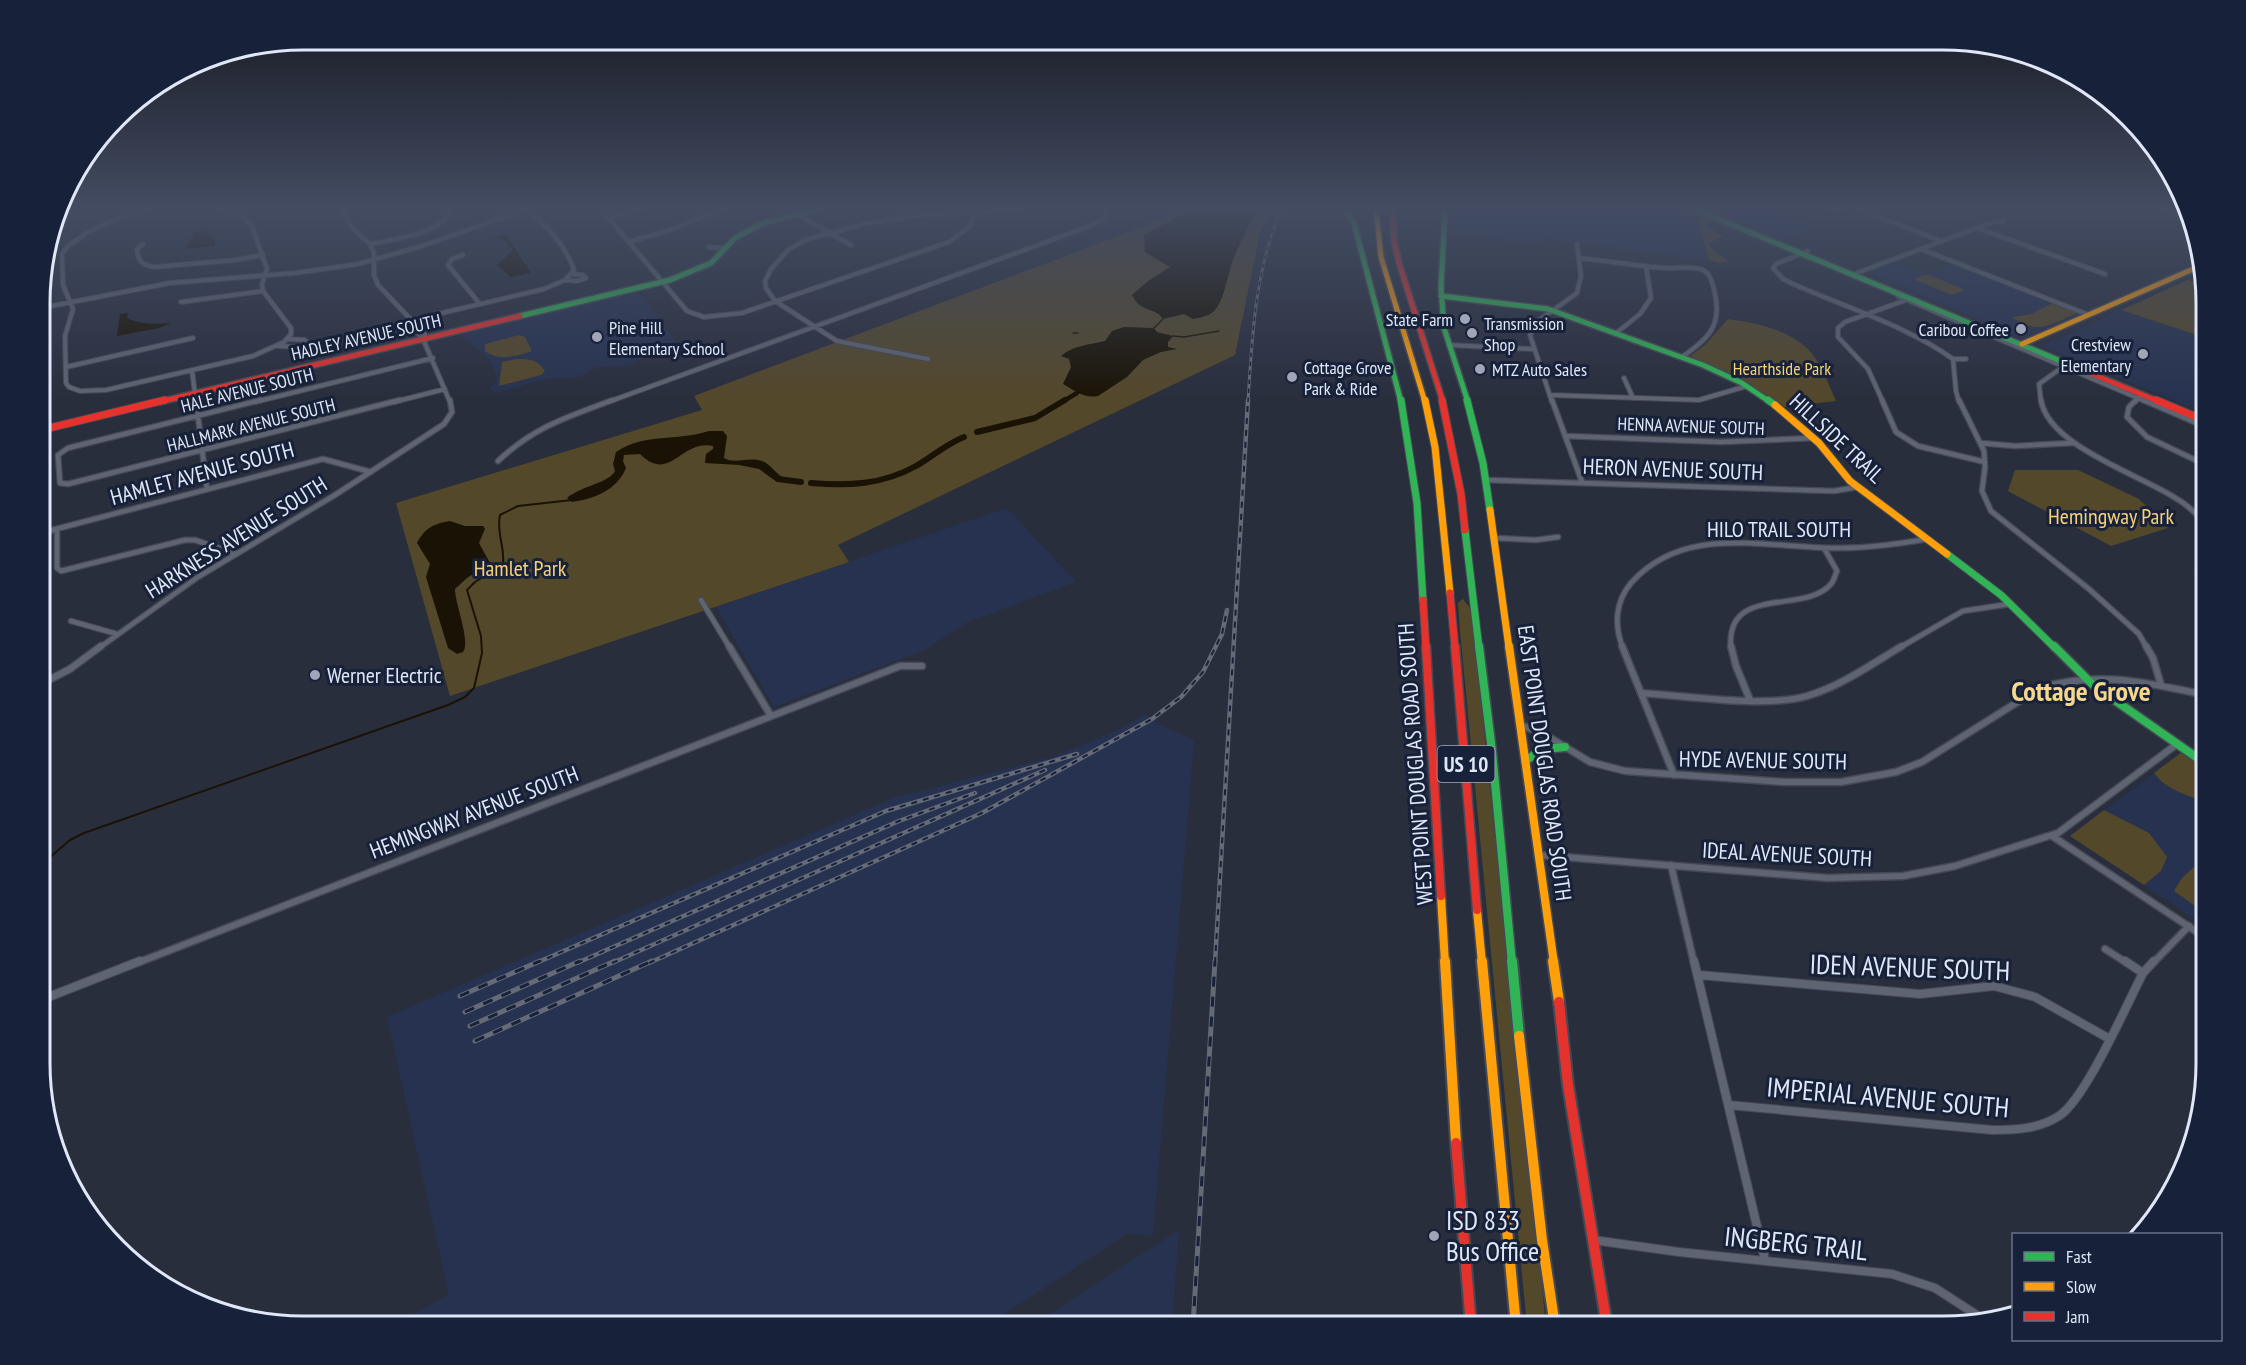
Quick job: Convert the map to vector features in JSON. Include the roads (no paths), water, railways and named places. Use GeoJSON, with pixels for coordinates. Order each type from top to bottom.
{"type":"FeatureCollection","features":[{"type":"Feature","properties":{"kind":"main road","name":"HADLEY AVENUE SOUTH"},"geometry":{"type":"LineString","coordinates":[[50,427],[661,282],[689,273]]}},
{"type":"Feature","properties":{"kind":"main road","name":"WEST POINT DOUGLAS ROAD SOUTH"},"geometry":{"type":"LineString","coordinates":[[1367,273],[1401,403],[1417,503],[1455,1127],[1470,1316]]}},
{"type":"Feature","properties":{"kind":"main road","name":"US 10"},"geometry":{"type":"LineString","coordinates":[[1386,273],[1425,400],[1435,447],[1515,1316]]}},
{"type":"Feature","properties":{"kind":"main road","name":"US 10"},"geometry":{"type":"LineString","coordinates":[[1402,273],[1442,399],[1461,494],[1480,667],[1492,751],[1521,1060],[1542,1240],[1553,1316]]}},
{"type":"Feature","properties":{"kind":"main road","name":"EAST POINT DOUGLAS ROAD SOUTH"},"geometry":{"type":"LineString","coordinates":[[1442,273],[1441,296],[1449,345],[1473,420],[1486,480],[1556,966],[1568,1085],[1604,1316]]}},
{"type":"Feature","properties":{"kind":"main road"},"geometry":{"type":"LineString","coordinates":[[1856,273],[2196,415]]}},
{"type":"Feature","properties":{"kind":"main road"},"geometry":{"type":"LineString","coordinates":[[2024,343],[2185,273]]}},
{"type":"Feature","properties":{"kind":"main road","name":"HILLSIDE TRAIL"},"geometry":{"type":"LineString","coordinates":[[1441,296],[1530,305],[1553,311],[1682,357],[1747,386],[1772,403],[1814,438],[1841,472],[1858,487],[2010,604],[2102,692],[2196,757]]}},
{"type":"Feature","properties":{"kind":"main road"},"geometry":{"type":"LineString","coordinates":[[2024,343],[2141,397],[2196,416]]}},
{"type":"Feature","properties":{"kind":"main road"},"geometry":{"type":"LineString","coordinates":[[1526,760],[1537,751],[1550,747],[1565,747]]}},
{"type":"Feature","properties":{"kind":"street"},"geometry":{"type":"LineString","coordinates":[[63,273],[63,285],[71,302],[72,316],[64,336],[66,384],[69,387],[87,391],[106,390],[260,354],[278,346],[288,339],[291,328],[263,291],[265,273]]}},
{"type":"Feature","properties":{"kind":"street"},"geometry":{"type":"LineString","coordinates":[[50,306],[108,293],[193,281],[295,273]]}},
{"type":"Feature","properties":{"kind":"street"},"geometry":{"type":"LineString","coordinates":[[374,273],[378,285],[399,310],[418,327],[415,330],[418,337],[423,339],[433,358],[445,389]]}},
{"type":"Feature","properties":{"kind":"street"},"geometry":{"type":"LineString","coordinates":[[452,273],[479,303]]}},
{"type":"Feature","properties":{"kind":"street"},"geometry":{"type":"LineString","coordinates":[[653,273],[679,303],[693,314],[724,316],[777,302],[861,273]]}},
{"type":"Feature","properties":{"kind":"street"},"geometry":{"type":"LineString","coordinates":[[769,273],[765,281],[766,288],[777,302],[842,344],[863,345],[928,359]]}},
{"type":"Feature","properties":{"kind":"street"},"geometry":{"type":"LineString","coordinates":[[498,461],[513,447],[548,424],[962,273]]}},
{"type":"Feature","properties":{"kind":"street"},"geometry":{"type":"LineString","coordinates":[[1581,273],[1581,287],[1577,293],[1533,327],[1530,335],[1533,350],[1582,482]]}},
{"type":"Feature","properties":{"kind":"street"},"geometry":{"type":"LineString","coordinates":[[1615,334],[1640,314],[1651,298],[1647,273]]}},
{"type":"Feature","properties":{"kind":"street"},"geometry":{"type":"LineString","coordinates":[[1682,357],[1704,341],[1712,331],[1718,316],[1719,308],[1713,284],[1705,273]]}},
{"type":"Feature","properties":{"kind":"street"},"geometry":{"type":"LineString","coordinates":[[1775,273],[1793,284],[1929,344],[1953,359],[1966,359]]}},
{"type":"Feature","properties":{"kind":"street"},"geometry":{"type":"LineString","coordinates":[[1847,273],[2196,422]]}},
{"type":"Feature","properties":{"kind":"street"},"geometry":{"type":"LineString","coordinates":[[1981,273],[2089,315]]}},
{"type":"Feature","properties":{"kind":"street"},"geometry":{"type":"LineString","coordinates":[[412,320],[544,289],[565,280],[572,274],[583,275],[586,278],[577,281],[565,280]]}},
{"type":"Feature","properties":{"kind":"street"},"geometry":{"type":"LineString","coordinates":[[181,302],[263,291]]}},
{"type":"Feature","properties":{"kind":"street"},"geometry":{"type":"LineString","coordinates":[[1906,300],[1842,325],[1838,328],[1838,337],[1868,369],[1896,432],[1918,446],[1985,462]]}},
{"type":"Feature","properties":{"kind":"street"},"geometry":{"type":"LineString","coordinates":[[66,367],[193,338]]}},
{"type":"Feature","properties":{"kind":"street"},"geometry":{"type":"LineString","coordinates":[[278,346],[300,347],[308,343],[305,340],[288,339]]}},
{"type":"Feature","properties":{"kind":"street"},"geometry":{"type":"LineString","coordinates":[[1449,345],[1533,350]]}},
{"type":"Feature","properties":{"kind":"street","name":"HALE AVENUE SOUTH"},"geometry":{"type":"LineString","coordinates":[[63,485],[58,478],[58,455],[68,448],[433,358]]}},
{"type":"Feature","properties":{"kind":"street"},"geometry":{"type":"LineString","coordinates":[[1953,359],[1956,394],[1981,443],[1985,462],[1981,497],[1984,503],[2089,589],[2139,634],[2153,658],[2161,685]]}},
{"type":"Feature","properties":{"kind":"street"},"geometry":{"type":"LineString","coordinates":[[2064,366],[2044,378],[2039,384],[2043,413],[2053,426],[2073,443],[2178,499],[2196,514]]}},
{"type":"Feature","properties":{"kind":"street"},"geometry":{"type":"LineString","coordinates":[[192,370],[207,489]]}},
{"type":"Feature","properties":{"kind":"street"},"geometry":{"type":"LineString","coordinates":[[1624,378],[1633,398]]}},
{"type":"Feature","properties":{"kind":"street"},"geometry":{"type":"LineString","coordinates":[[1550,396],[1699,400],[1747,386]]}},
{"type":"Feature","properties":{"kind":"street","name":"HARKNESS AVENUE SOUTH"},"geometry":{"type":"LineString","coordinates":[[50,679],[70,669],[198,577],[371,472],[444,424],[452,412],[445,389]]}},
{"type":"Feature","properties":{"kind":"street","name":"HALLMARK AVENUE SOUTH"},"geometry":{"type":"LineString","coordinates":[[63,485],[445,389]]}},
{"type":"Feature","properties":{"kind":"street"},"geometry":{"type":"LineString","coordinates":[[2141,397],[2130,407],[2127,417],[2138,430],[2147,437],[2196,460]]}},
{"type":"Feature","properties":{"kind":"street","name":"HENNA AVENUE SOUTH"},"geometry":{"type":"LineString","coordinates":[[1566,436],[1731,442],[1770,442],[1814,438]]}},
{"type":"Feature","properties":{"kind":"street"},"geometry":{"type":"LineString","coordinates":[[1981,443],[2015,446],[2073,443]]}},
{"type":"Feature","properties":{"kind":"street","name":"HAMLET AVENUE SOUTH"},"geometry":{"type":"LineString","coordinates":[[50,531],[323,459],[371,472]]}},
{"type":"Feature","properties":{"kind":"street","name":"HERON AVENUE SOUTH"},"geometry":{"type":"LineString","coordinates":[[1486,480],[1822,491],[1858,487]]}},
{"type":"Feature","properties":{"kind":"street"},"geometry":{"type":"LineString","coordinates":[[57,529],[57,568],[61,571],[185,540],[195,540],[237,554]]}},
{"type":"Feature","properties":{"kind":"street"},"geometry":{"type":"LineString","coordinates":[[1494,538],[1536,540],[1558,537]]}},
{"type":"Feature","properties":{"kind":"street","name":"HILO TRAIL SOUTH"},"geometry":{"type":"LineString","coordinates":[[1674,775],[1619,638],[1617,613],[1626,590],[1651,561],[1681,547],[1707,543],[1824,548],[1884,546],[1928,539]]}},
{"type":"Feature","properties":{"kind":"street"},"geometry":{"type":"LineString","coordinates":[[1750,700],[1731,645],[1731,630],[1746,612],[1757,607],[1814,595],[1826,589],[1834,581],[1837,571],[1824,548]]}},
{"type":"Feature","properties":{"kind":"street"},"geometry":{"type":"LineString","coordinates":[[701,600],[771,716]]}},
{"type":"Feature","properties":{"kind":"street"},"geometry":{"type":"LineString","coordinates":[[1641,693],[1750,700],[1783,700],[1808,696],[1840,682],[1963,611],[2010,604]]}},
{"type":"Feature","properties":{"kind":"street"},"geometry":{"type":"LineString","coordinates":[[70,621],[117,634]]}},
{"type":"Feature","properties":{"kind":"street","name":"HEMINGWAY AVENUE SOUTH"},"geometry":{"type":"LineString","coordinates":[[50,996],[900,666],[922,666]]}},
{"type":"Feature","properties":{"kind":"street","name":"HYDE AVENUE SOUTH"},"geometry":{"type":"LineString","coordinates":[[1521,725],[1538,729],[1583,761],[1620,771],[1780,782],[1839,781],[1893,773],[1922,762],[2040,688],[2060,681],[2119,678],[2196,693]]}},
{"type":"Feature","properties":{"kind":"street","name":"IDEAL AVENUE SOUTH"},"geometry":{"type":"LineString","coordinates":[[1539,855],[1807,877],[1867,879],[1903,876],[1955,866],[2052,836],[2115,792],[2176,744]]}},
{"type":"Feature","properties":{"kind":"street"},"geometry":{"type":"LineString","coordinates":[[2052,836],[2196,931]]}},
{"type":"Feature","properties":{"kind":"street"},"geometry":{"type":"LineString","coordinates":[[1671,865],[1766,1260]]}},
{"type":"Feature","properties":{"kind":"street","name":"IMPERIAL AVENUE SOUTH"},"geometry":{"type":"LineString","coordinates":[[1729,1105],[1992,1130],[2017,1131],[2036,1127],[2062,1115],[2071,1107],[2143,972],[2189,926]]}},
{"type":"Feature","properties":{"kind":"street"},"geometry":{"type":"LineString","coordinates":[[2105,949],[2143,972]]}},
{"type":"Feature","properties":{"kind":"street","name":"IDEN AVENUE SOUTH"},"geometry":{"type":"LineString","coordinates":[[1699,975],[1912,994],[1948,993],[1994,986],[2035,997],[2108,1038]]}},
{"type":"Feature","properties":{"kind":"street","name":"INGBERG TRAIL"},"geometry":{"type":"LineString","coordinates":[[1593,1240],[1892,1274],[1935,1288],[1975,1313]]}},
{"type":"Feature","properties":{"kind":"waterway"},"geometry":{"type":"LineString","coordinates":[[1154,328],[1163,319]]}},
{"type":"Feature","properties":{"kind":"waterway"},"geometry":{"type":"LineString","coordinates":[[1173,336],[1184,337],[1219,331]]}},
{"type":"Feature","properties":{"kind":"waterway"},"geometry":{"type":"LineString","coordinates":[[1073,333],[1078,333]]}},
{"type":"Feature","properties":{"kind":"waterway"},"geometry":{"type":"LineString","coordinates":[[1062,402],[1077,393]]}},
{"type":"Feature","properties":{"kind":"waterway"},"geometry":{"type":"LineString","coordinates":[[977,432],[1035,418],[1065,400]]}},
{"type":"Feature","properties":{"kind":"waterway"},"geometry":{"type":"LineString","coordinates":[[811,483],[852,484],[878,481],[916,466],[964,437]]}},
{"type":"Feature","properties":{"kind":"waterway"},"geometry":{"type":"LineString","coordinates":[[778,479],[801,482]]}},
{"type":"Feature","properties":{"kind":"waterway"},"geometry":{"type":"LineString","coordinates":[[50,857],[70,840],[84,833],[448,705],[465,697],[474,688],[482,653],[481,636],[467,590],[475,582],[503,564],[500,515],[518,506],[572,500]]}},
{"type":"Feature","properties":{"kind":"railway"},"geometry":{"type":"LineString","coordinates":[[1248,402],[1253,328],[1262,273]]}},
{"type":"Feature","properties":{"kind":"railway"},"geometry":{"type":"LineString","coordinates":[[1215,963],[1248,400]]}},
{"type":"Feature","properties":{"kind":"railway"},"geometry":{"type":"LineString","coordinates":[[649,963],[982,813],[1152,719],[1181,697],[1203,672],[1222,634],[1227,610]]}},
{"type":"Feature","properties":{"kind":"railway"},"geometry":{"type":"LineString","coordinates":[[536,963],[886,811],[1077,754]]}},
{"type":"Feature","properties":{"kind":"railway"},"geometry":{"type":"LineString","coordinates":[[612,963],[1045,770]]}},
{"type":"Feature","properties":{"kind":"railway"},"geometry":{"type":"LineString","coordinates":[[577,963],[899,821],[975,793]]}},
{"type":"Feature","properties":{"kind":"railway"},"geometry":{"type":"LineString","coordinates":[[460,996],[540,961]]}},
{"type":"Feature","properties":{"kind":"railway"},"geometry":{"type":"LineString","coordinates":[[465,1012],[580,961]]}},
{"type":"Feature","properties":{"kind":"railway"},"geometry":{"type":"LineString","coordinates":[[470,1026],[615,961]]}},
{"type":"Feature","properties":{"kind":"railway"},"geometry":{"type":"LineString","coordinates":[[475,1041],[652,961]]}},
{"type":"Feature","properties":{"kind":"railway"},"geometry":{"type":"LineString","coordinates":[[1194,1316],[1215,961]]}},
{"type":"Feature","properties":{"kind":"place","name":"State Farm"},"geometry":{"type":"Point","coordinates":[1465,319]}},
{"type":"Feature","properties":{"kind":"place","name":"Caribou Coffee"},"geometry":{"type":"Point","coordinates":[2021,329]}},
{"type":"Feature","properties":{"kind":"place","name":"Transmission Shop"},"geometry":{"type":"Point","coordinates":[1472,333]}},
{"type":"Feature","properties":{"kind":"place","name":"Pine Hill Elementary School"},"geometry":{"type":"Point","coordinates":[597,337]}},
{"type":"Feature","properties":{"kind":"place","name":"Crestview Elementary"},"geometry":{"type":"Point","coordinates":[2143,354]}},
{"type":"Feature","properties":{"kind":"place","name":"MTZ Auto Sales"},"geometry":{"type":"Point","coordinates":[1480,369]}},
{"type":"Feature","properties":{"kind":"place","name":"Cottage Grove Park & Ride"},"geometry":{"type":"Point","coordinates":[1292,377]}},
{"type":"Feature","properties":{"kind":"place","name":"Werner Electric"},"geometry":{"type":"Point","coordinates":[315,675]}},
{"type":"Feature","properties":{"kind":"place","name":"ISD 833 Bus Office"},"geometry":{"type":"Point","coordinates":[1434,1236]}},
{"type":"Feature","properties":{"kind":"district","name":"Cottage Grove"},"geometry":{"type":"Point","coordinates":[2081,690]}},
{"type":"Feature","properties":{"kind":"park label","name":"Hearthside Park"},"geometry":{"type":"Point","coordinates":[1782,368]}},
{"type":"Feature","properties":{"kind":"park label","name":"Hemingway Park"},"geometry":{"type":"Point","coordinates":[2111,516]}},
{"type":"Feature","properties":{"kind":"park label","name":"Hamlet Park"},"geometry":{"type":"Point","coordinates":[520,568]}}]}
